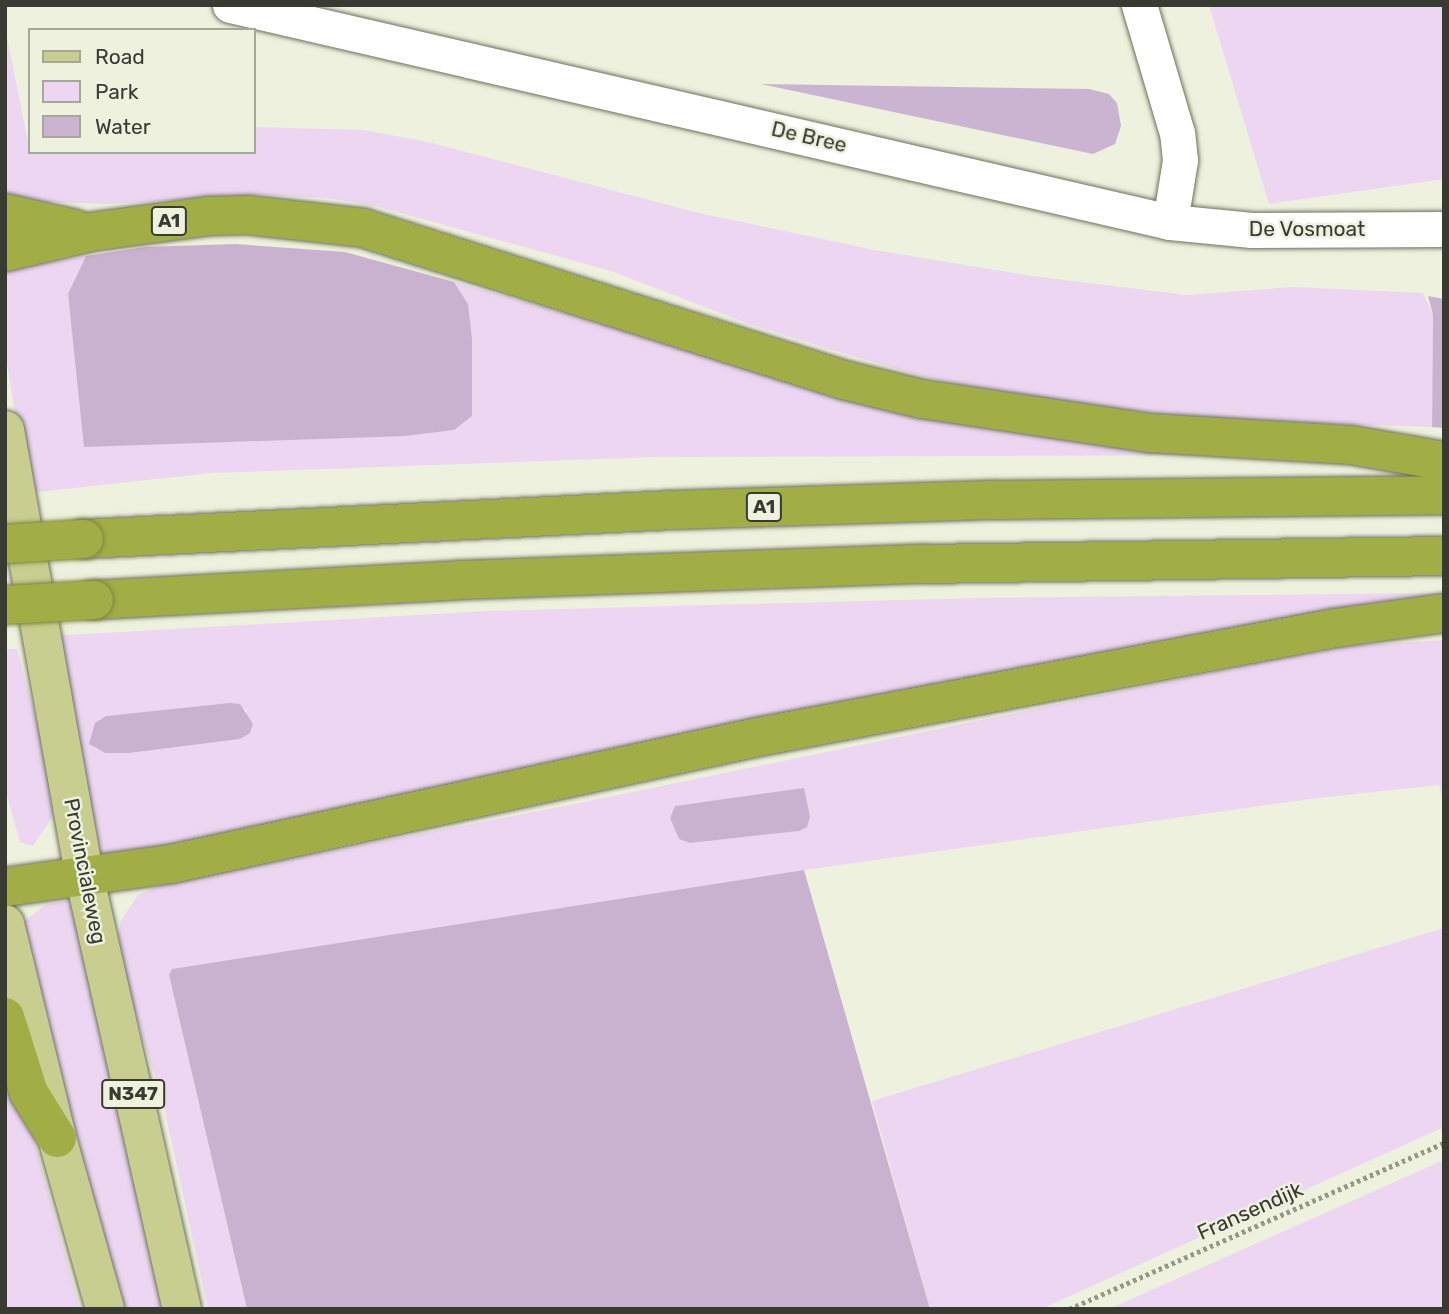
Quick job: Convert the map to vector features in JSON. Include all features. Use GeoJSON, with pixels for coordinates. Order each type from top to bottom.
{"type":"FeatureCollection","features":[{"type":"Feature","properties":{"kind":"highway","name":"A1"},"geometry":{"type":"LineString","coordinates":[[5,213],[90,232]]}},
{"type":"Feature","properties":{"kind":"highway","name":"A1"},"geometry":{"type":"LineString","coordinates":[[5,252],[90,232],[208,216],[248,215],[363,228],[844,380],[922,398],[1150,433],[1351,445],[1444,461]]}},
{"type":"Feature","properties":{"kind":"highway","name":"A1"},"geometry":{"type":"LineString","coordinates":[[5,544],[741,508],[996,500],[1444,495]]}},
{"type":"Feature","properties":{"kind":"highway"},"geometry":{"type":"LineString","coordinates":[[5,605],[459,580],[910,564],[1444,556]]}},
{"type":"Feature","properties":{"kind":"highway"},"geometry":{"type":"LineString","coordinates":[[5,887],[85,879],[440,809],[758,737],[1335,628],[1444,613]]}},
{"type":"Feature","properties":{"kind":"highway"},"geometry":{"type":"LineString","coordinates":[[5,1017],[29,1093],[57,1138]]}},
{"type":"Feature","properties":{"kind":"main road","name":"Provincialeweg"},"geometry":{"type":"LineString","coordinates":[[5,430],[85,879],[182,1309]]}},
{"type":"Feature","properties":{"kind":"main road"},"geometry":{"type":"LineString","coordinates":[[5,924],[57,1138],[105,1309]]}},
{"type":"Feature","properties":{"kind":"street","name":"De Bree"},"geometry":{"type":"LineString","coordinates":[[230,5],[1170,222]]}},
{"type":"Feature","properties":{"kind":"street"},"geometry":{"type":"LineString","coordinates":[[1139,5],[1177,133],[1180,160],[1170,222]]}},
{"type":"Feature","properties":{"kind":"street","name":"De Vosmoat"},"geometry":{"type":"LineString","coordinates":[[1170,222],[1252,230],[1444,229]]}},
{"type":"Feature","properties":{"kind":"path","name":"Fransendijk"},"geometry":{"type":"LineString","coordinates":[[1069,1309],[1444,1143]]}},
{"type":"Feature","properties":{"kind":"green space"},"geometry":{"type":"Polygon","coordinates":[[[1209,5],[1444,5],[1444,179],[1269,204],[1209,5]]]}},
{"type":"Feature","properties":{"kind":"green space"},"geometry":{"type":"Polygon","coordinates":[[[5,27],[28,142],[28,154],[256,154],[256,127],[364,130],[428,142],[699,213],[874,250],[1032,276],[1186,295],[1294,287],[1423,293],[1433,315],[1432,427],[1219,420],[1018,397],[925,377],[839,352],[749,324],[611,271],[379,207],[327,198],[258,195],[109,204],[15,201],[5,192],[5,27]]]}},
{"type":"Feature","properties":{"kind":"green space"},"geometry":{"type":"Polygon","coordinates":[[[86,256],[68,294],[85,447],[472,416],[472,338],[468,304],[454,282],[710,354],[1283,455],[657,457],[211,473],[28,493],[5,351],[5,269],[86,256]]]}},
{"type":"Feature","properties":{"kind":"green space"},"geometry":{"type":"Polygon","coordinates":[[[1444,593],[1444,600],[97,869],[51,636],[488,611],[974,598],[1444,593]],[[229,703],[106,716],[95,723],[95,749],[129,753],[240,739],[247,710],[229,703]]]}},
{"type":"Feature","properties":{"kind":"green space"},"geometry":{"type":"Polygon","coordinates":[[[1444,640],[1444,805],[1439,785],[1317,798],[804,870],[172,969],[169,975],[247,1309],[208,1309],[164,1107],[116,948],[121,921],[138,895],[167,882],[560,807],[1350,646],[1444,640]],[[702,802],[675,806],[670,818],[680,839],[690,843],[799,831],[702,802]]]}},
{"type":"Feature","properties":{"kind":"green space"},"geometry":{"type":"Polygon","coordinates":[[[5,649],[17,649],[51,775],[53,816],[33,846],[20,842],[5,788],[5,649]]]}},
{"type":"Feature","properties":{"kind":"green space"},"geometry":{"type":"Polygon","coordinates":[[[70,900],[91,981],[163,1309],[114,1309],[23,922],[45,905],[70,900]]]}},
{"type":"Feature","properties":{"kind":"green space"},"geometry":{"type":"Polygon","coordinates":[[[1444,928],[1444,1127],[1041,1309],[930,1309],[872,1101],[1444,928]]]}},
{"type":"Feature","properties":{"kind":"green space"},"geometry":{"type":"Polygon","coordinates":[[[5,1042],[33,1136],[80,1309],[5,1309],[5,1042]]]}},
{"type":"Feature","properties":{"kind":"green space"},"geometry":{"type":"Polygon","coordinates":[[[1444,1160],[1444,1309],[1109,1309],[1444,1160]]]}},
{"type":"Feature","properties":{"kind":"shaded area"},"geometry":{"type":"Polygon","coordinates":[[[235,244],[345,252],[454,282],[468,304],[472,338],[472,416],[454,430],[405,436],[84,447],[68,294],[86,256],[145,247],[235,244]]]}},
{"type":"Feature","properties":{"kind":"shaded area"},"geometry":{"type":"Polygon","coordinates":[[[1428,296],[1444,299],[1444,428],[1432,427],[1433,315],[1428,296]]]}},
{"type":"Feature","properties":{"kind":"shaded area"},"geometry":{"type":"Polygon","coordinates":[[[240,704],[253,724],[250,733],[240,739],[129,753],[105,753],[89,744],[95,723],[106,716],[240,704]]]}},
{"type":"Feature","properties":{"kind":"shaded area"},"geometry":{"type":"Polygon","coordinates":[[[804,788],[810,817],[807,827],[799,831],[690,843],[679,839],[670,818],[675,806],[804,788]]]}},
{"type":"Feature","properties":{"kind":"shaded area"},"geometry":{"type":"Polygon","coordinates":[[[804,870],[930,1309],[247,1309],[169,975],[172,969],[804,870]]]}},
{"type":"Feature","properties":{"kind":"water"},"geometry":{"type":"Polygon","coordinates":[[[761,84],[1089,89],[1109,94],[1117,103],[1121,126],[1115,144],[1093,154],[761,84]]]}}]}
